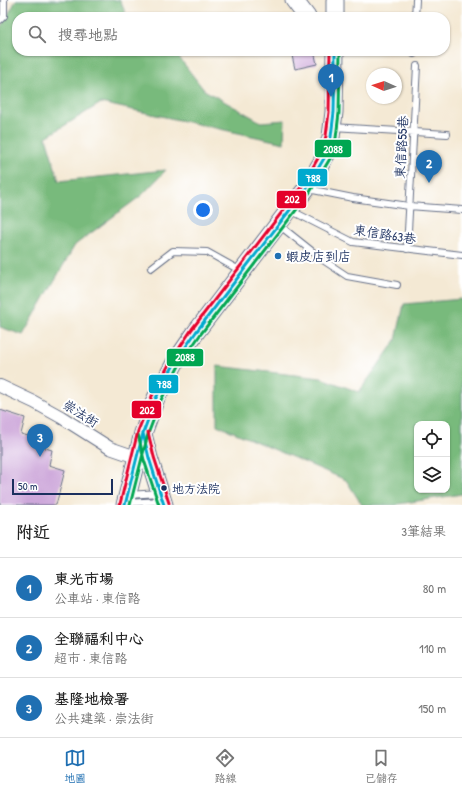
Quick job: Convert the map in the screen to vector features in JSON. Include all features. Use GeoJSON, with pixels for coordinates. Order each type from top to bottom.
{"type":"FeatureCollection","features":[{"type":"Feature","properties":{"kind":"main road"},"geometry":{"type":"LineString","coordinates":[[294,0],[303,12]]}},
{"type":"Feature","properties":{"kind":"main road"},"geometry":{"type":"LineString","coordinates":[[335,0],[335,12]]}},
{"type":"Feature","properties":{"kind":"main road"},"geometry":{"type":"LineString","coordinates":[[126,501],[143,458],[143,433],[156,398],[176,361],[277,224],[306,189],[326,154],[331,137],[334,112],[334,56]]}},
{"type":"Feature","properties":{"kind":"main road"},"geometry":{"type":"LineString","coordinates":[[143,458],[162,500]]}},
{"type":"Feature","properties":{"kind":"street","name":"崇法街"},"geometry":{"type":"LineString","coordinates":[[0,386],[61,417],[110,448],[143,458]]}},
{"type":"Feature","properties":{"kind":"lane"},"geometry":{"type":"LineString","coordinates":[[0,20],[4,16],[4,0]]}},
{"type":"Feature","properties":{"kind":"lane"},"geometry":{"type":"LineString","coordinates":[[415,12],[416,0]]}},
{"type":"Feature","properties":{"kind":"lane","name":"東信路55巷"},"geometry":{"type":"LineString","coordinates":[[407,249],[417,66]]}},
{"type":"Feature","properties":{"kind":"lane"},"geometry":{"type":"LineString","coordinates":[[332,127],[447,134]]}},
{"type":"Feature","properties":{"kind":"lane"},"geometry":{"type":"LineString","coordinates":[[306,189],[353,198],[409,206],[462,210]]}},
{"type":"Feature","properties":{"kind":"lane","name":"東信路63巷"},"geometry":{"type":"LineString","coordinates":[[288,210],[352,242],[462,255]]}},
{"type":"Feature","properties":{"kind":"lane"},"geometry":{"type":"LineString","coordinates":[[277,224],[323,260],[347,276],[397,285]]}},
{"type":"Feature","properties":{"kind":"lane"},"geometry":{"type":"LineString","coordinates":[[151,268],[173,251],[207,252],[242,271]]}},
{"type":"Feature","properties":{"kind":"lane"},"geometry":{"type":"LineString","coordinates":[[126,501],[162,500]]}},
{"type":"Feature","properties":{"kind":"green space"},"geometry":{"type":"Polygon","coordinates":[[[16,0],[120,0],[125,12],[12,12],[12,56],[178,56],[204,90],[261,122],[285,120],[284,143],[101,103],[46,137],[59,181],[166,170],[142,195],[75,245],[23,335],[0,327],[0,28],[16,0]]]}},
{"type":"Feature","properties":{"kind":"green space"},"geometry":{"type":"Polygon","coordinates":[[[462,299],[462,494],[397,505],[362,505],[346,480],[217,425],[217,366],[321,378],[359,392],[396,340],[404,304],[462,299]]]}},
{"type":"Feature","properties":{"kind":"building"},"geometry":{"type":"Polygon","coordinates":[[[292,56],[315,56],[317,64],[295,69],[292,56]]]}},
{"type":"Feature","properties":{"kind":"building"},"geometry":{"type":"Polygon","coordinates":[[[0,410],[25,418],[21,434],[46,441],[45,448],[52,450],[49,465],[65,470],[56,505],[0,505],[0,410]]]}},
{"type":"Feature","properties":{"kind":"transit line","name":"202"},"geometry":{"type":"LineString","coordinates":[[120,504],[138,431],[152,396],[172,359],[192,329],[302,186],[321,153],[326,136],[329,112],[330,56]]}},
{"type":"Feature","properties":{"kind":"transit line","name":"788"},"geometry":{"type":"LineString","coordinates":[[125,505],[143,433],[156,398],[176,361],[196,332],[306,189],[326,155],[331,137],[334,112],[335,56]]}},
{"type":"Feature","properties":{"kind":"transit line","name":"2088"},"geometry":{"type":"LineString","coordinates":[[130,505],[148,434],[161,400],[180,364],[200,335],[310,192],[331,157],[336,138],[339,113],[340,56]]}},
{"type":"Feature","properties":{"kind":"transit line","name":"202"},"geometry":{"type":"LineString","coordinates":[[148,432],[154,457],[169,503]]}},
{"type":"Feature","properties":{"kind":"transit line","name":"788"},"geometry":{"type":"LineString","coordinates":[[143,433],[149,458],[164,505]]}},
{"type":"Feature","properties":{"kind":"transit line","name":"2088"},"geometry":{"type":"LineString","coordinates":[[138,434],[144,460],[159,505]]}},
{"type":"Feature","properties":{"kind":"place","name":"東光市場"},"geometry":{"type":"Point","coordinates":[331,97]}},
{"type":"Feature","properties":{"kind":"place","name":"全聯福利中心"},"geometry":{"type":"Point","coordinates":[429,183]}},
{"type":"Feature","properties":{"kind":"place","name":"蝦皮店到店"},"geometry":{"type":"Point","coordinates":[278,256]}},
{"type":"Feature","properties":{"kind":"place","name":"基隆地檢署"},"geometry":{"type":"Point","coordinates":[40,457]}},
{"type":"Feature","properties":{"kind":"place","name":"地方法院"},"geometry":{"type":"Point","coordinates":[164,488]}}]}
